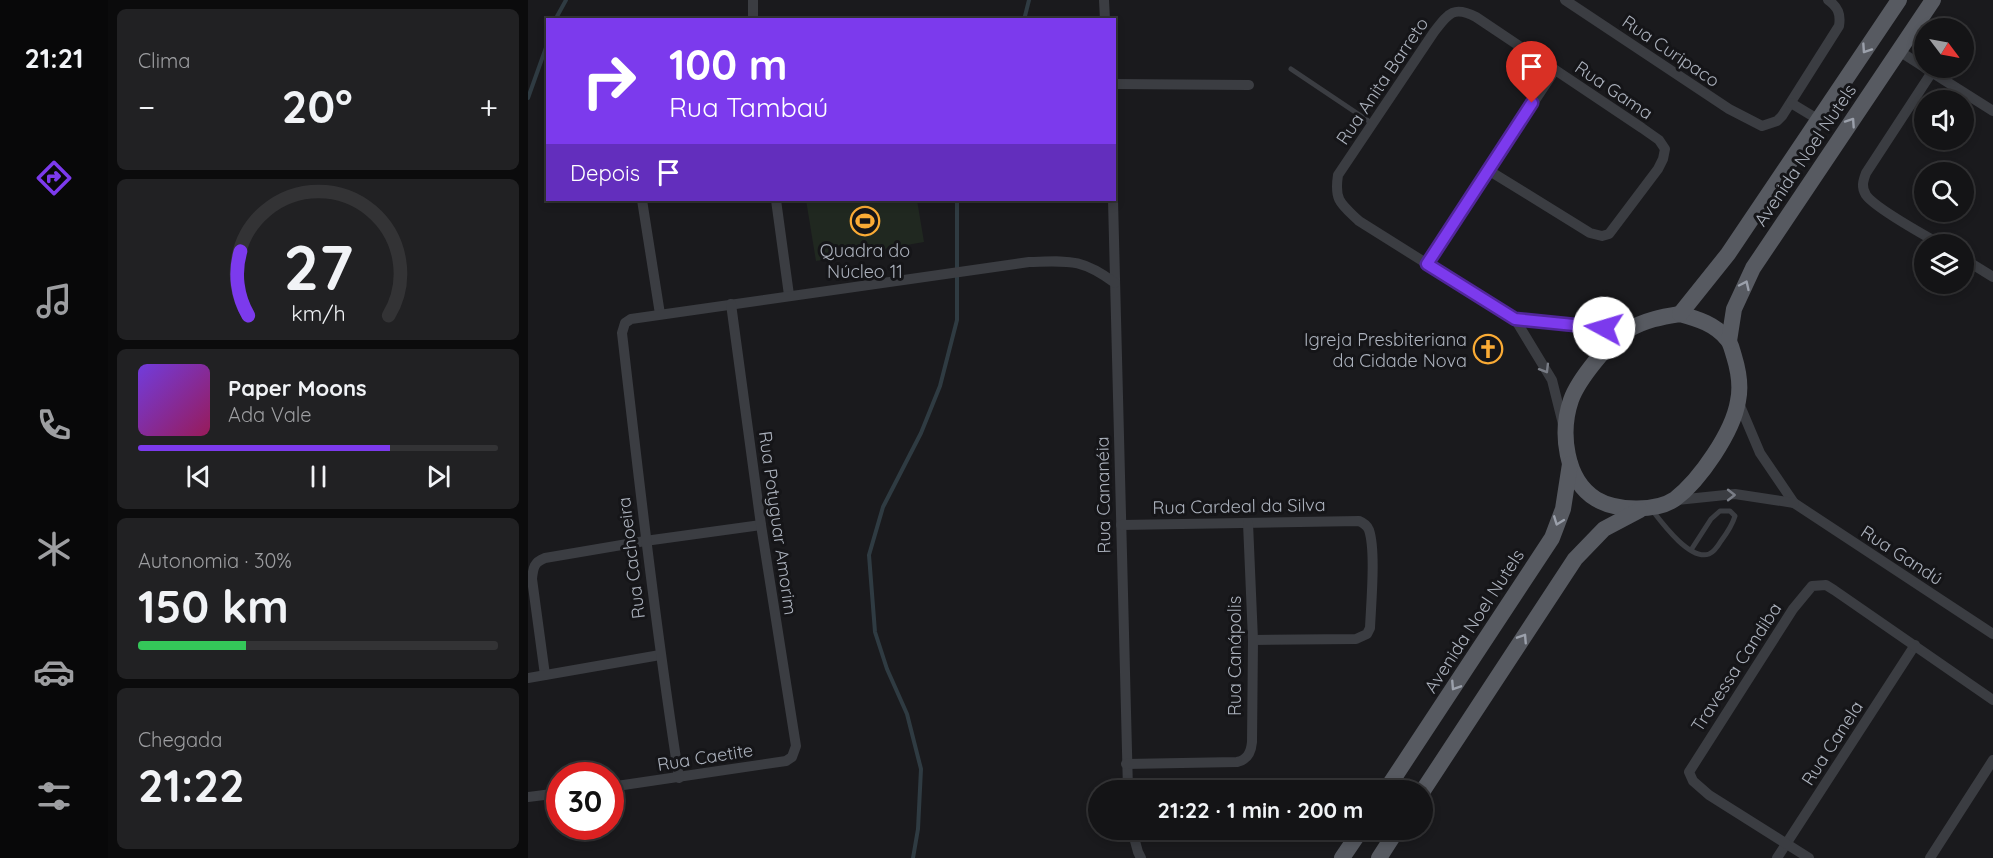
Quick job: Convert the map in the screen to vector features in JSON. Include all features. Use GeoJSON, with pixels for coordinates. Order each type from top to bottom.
{"type":"FeatureCollection","features":[{"type":"Feature","properties":{"kind":"main road","name":"Avenida Noel Nutels"},"geometry":{"type":"LineString","coordinates":[[1680,314],[1728,254],[1899,0]]}},
{"type":"Feature","properties":{"kind":"main road","name":"Avenida Noel Nutels"},"geometry":{"type":"LineString","coordinates":[[1729,340],[1734,309],[1753,268],[1933,0]]}},
{"type":"Feature","properties":{"kind":"main road"},"geometry":{"type":"LineString","coordinates":[[1430,780],[1575,559],[1604,529],[1645,508],[1673,500],[1701,474],[1726,434],[1738,401],[1738,368],[1729,340],[1716,328],[1702,320],[1680,314],[1648,320],[1626,331],[1605,351],[1571,400],[1566,432],[1570,464],[1578,482],[1595,499],[1611,506],[1645,508]]}},
{"type":"Feature","properties":{"kind":"main road","name":"Avenida Noel Nutels"},"geometry":{"type":"LineString","coordinates":[[1393,780],[1552,538],[1563,509],[1570,464]]}},
{"type":"Feature","properties":{"kind":"main road"},"geometry":{"type":"LineString","coordinates":[[1342,858],[1354,840]]}},
{"type":"Feature","properties":{"kind":"main road"},"geometry":{"type":"LineString","coordinates":[[1379,858],[1391,840]]}},
{"type":"Feature","properties":{"kind":"street"},"geometry":{"type":"LineString","coordinates":[[753,0],[753,18]]}},
{"type":"Feature","properties":{"kind":"street"},"geometry":{"type":"LineString","coordinates":[[1104,0],[1105,18]]}},
{"type":"Feature","properties":{"kind":"street","name":"Rua Curipaco"},"geometry":{"type":"LineString","coordinates":[[1565,0],[1729,109],[1762,126],[1778,121],[1839,26],[1841,17],[1838,10],[1828,0]]}},
{"type":"Feature","properties":{"kind":"street","name":"Rua Anita Barreto"},"geometry":{"type":"LineString","coordinates":[[1427,264],[1359,220],[1344,206],[1336,195],[1338,175],[1446,17],[1454,11],[1464,11],[1476,17]]}},
{"type":"Feature","properties":{"kind":"street","name":"Rua Gama"},"geometry":{"type":"LineString","coordinates":[[1476,17],[1659,140],[1665,149],[1658,169],[1609,234],[1602,236],[1590,233],[1570,222],[1488,170]]}},
{"type":"Feature","properties":{"kind":"street"},"geometry":{"type":"LineString","coordinates":[[1899,51],[1914,61]]}},
{"type":"Feature","properties":{"kind":"street"},"geometry":{"type":"LineString","coordinates":[[1555,70],[1427,264],[1515,319],[1626,331]]}},
{"type":"Feature","properties":{"kind":"street"},"geometry":{"type":"LineString","coordinates":[[1922,78],[1866,173],[1863,187],[1866,196],[1876,204],[1924,234]]}},
{"type":"Feature","properties":{"kind":"street"},"geometry":{"type":"LineString","coordinates":[[1941,78],[1993,111]]}},
{"type":"Feature","properties":{"kind":"street"},"geometry":{"type":"LineString","coordinates":[[1116,84],[1249,85]]}},
{"type":"Feature","properties":{"kind":"street"},"geometry":{"type":"LineString","coordinates":[[1791,103],[1819,120]]}},
{"type":"Feature","properties":{"kind":"street"},"geometry":{"type":"LineString","coordinates":[[642,201],[660,314],[1029,262],[1065,261],[1083,264],[1115,283]]}},
{"type":"Feature","properties":{"kind":"street"},"geometry":{"type":"LineString","coordinates":[[776,201],[789,295]]}},
{"type":"Feature","properties":{"kind":"street","name":"Rua Cananéia"},"geometry":{"type":"LineString","coordinates":[[1113,201],[1127,780]]}},
{"type":"Feature","properties":{"kind":"street"},"geometry":{"type":"LineString","coordinates":[[1974,265],[1993,277]]}},
{"type":"Feature","properties":{"kind":"street","name":"Rua Potyguar Amorim"},"geometry":{"type":"LineString","coordinates":[[731,304],[761,525],[796,746]]}},
{"type":"Feature","properties":{"kind":"street","name":"Rua Cachoeira"},"geometry":{"type":"LineString","coordinates":[[660,314],[632,319],[625,323],[622,333],[645,541],[679,778]]}},
{"type":"Feature","properties":{"kind":"street"},"geometry":{"type":"LineString","coordinates":[[1515,319],[1552,380],[1566,432]]}},
{"type":"Feature","properties":{"kind":"street","name":"Rua Gandú"},"geometry":{"type":"LineString","coordinates":[[1738,401],[1760,453],[1794,503],[1993,634]]}},
{"type":"Feature","properties":{"kind":"street","name":"Rua Gandú"},"geometry":{"type":"LineString","coordinates":[[1673,500],[1735,494],[1794,503]]}},
{"type":"Feature","properties":{"kind":"street","name":"Rua Cardeal da Silva"},"geometry":{"type":"LineString","coordinates":[[1120,525],[1359,520],[1366,524],[1370,539],[1370,628],[1367,634],[1356,639],[1252,640]]}},
{"type":"Feature","properties":{"kind":"street","name":"Rua Canápolis"},"geometry":{"type":"LineString","coordinates":[[1126,764],[1242,760],[1247,757],[1252,748],[1252,640],[1248,523]]}},
{"type":"Feature","properties":{"kind":"street"},"geometry":{"type":"LineString","coordinates":[[545,675],[532,579],[536,563],[554,557],[645,541],[761,525]]}},
{"type":"Feature","properties":{"kind":"street","name":"Travessa Candiba"},"geometry":{"type":"LineString","coordinates":[[1787,843],[1698,787],[1690,776],[1690,768],[1793,609],[1812,586],[1819,584],[1834,590],[1915,645]]}},
{"type":"Feature","properties":{"kind":"street"},"geometry":{"type":"LineString","coordinates":[[1915,645],[1993,700]]}},
{"type":"Feature","properties":{"kind":"street","name":"Rua Canela"},"geometry":{"type":"LineString","coordinates":[[1777,858],[1915,645]]}},
{"type":"Feature","properties":{"kind":"street"},"geometry":{"type":"LineString","coordinates":[[528,678],[660,655]]}},
{"type":"Feature","properties":{"kind":"street","name":"Rua Caetite"},"geometry":{"type":"LineString","coordinates":[[624,785],[786,761],[792,757],[796,746]]}},
{"type":"Feature","properties":{"kind":"street"},"geometry":{"type":"LineString","coordinates":[[1930,858],[1993,760]]}},
{"type":"Feature","properties":{"kind":"street"},"geometry":{"type":"LineString","coordinates":[[528,797],[546,795]]}},
{"type":"Feature","properties":{"kind":"street"},"geometry":{"type":"LineString","coordinates":[[1135,840],[1141,858]]}},
{"type":"Feature","properties":{"kind":"street"},"geometry":{"type":"LineString","coordinates":[[1787,843],[1809,858]]}},
{"type":"Feature","properties":{"kind":"lane"},"geometry":{"type":"LineString","coordinates":[[1291,69],[1373,124]]}},
{"type":"Feature","properties":{"kind":"lane"},"geometry":{"type":"LineString","coordinates":[[1645,508],[1671,536],[1699,555],[1709,554],[1716,549],[1735,516],[1730,511],[1720,511],[1691,549]]}},
{"type":"Feature","properties":{"kind":"shaded area","name":"Quadra do Núcleo 11"},"geometry":{"type":"Polygon","coordinates":[[[806,201],[917,201],[924,242],[816,261],[806,201]]]}},
{"type":"Feature","properties":{"kind":"waterway"},"geometry":{"type":"LineString","coordinates":[[556,18],[566,0]]}},
{"type":"Feature","properties":{"kind":"waterway"},"geometry":{"type":"LineString","coordinates":[[1024,18],[1029,0]]}},
{"type":"Feature","properties":{"kind":"waterway"},"geometry":{"type":"LineString","coordinates":[[528,98],[546,48]]}},
{"type":"Feature","properties":{"kind":"waterway"},"geometry":{"type":"LineString","coordinates":[[913,858],[918,829],[921,769],[907,714],[887,669],[875,632],[869,555],[883,507],[921,433],[940,386],[957,320],[957,201]]}},
{"type":"Feature","properties":{"kind":"place","name":"Quadra do Núcleo 11"},"geometry":{"type":"Point","coordinates":[865,221]}},
{"type":"Feature","properties":{"kind":"place","name":"Igreja Presbiteriana da Cidade Nova"},"geometry":{"type":"Point","coordinates":[1488,349]}},
{"type":"Feature","properties":{"kind":"route"},"geometry":{"type":"LineString","coordinates":[[1532,103],[1427,264],[1515,319],[1604,328]]}}]}
